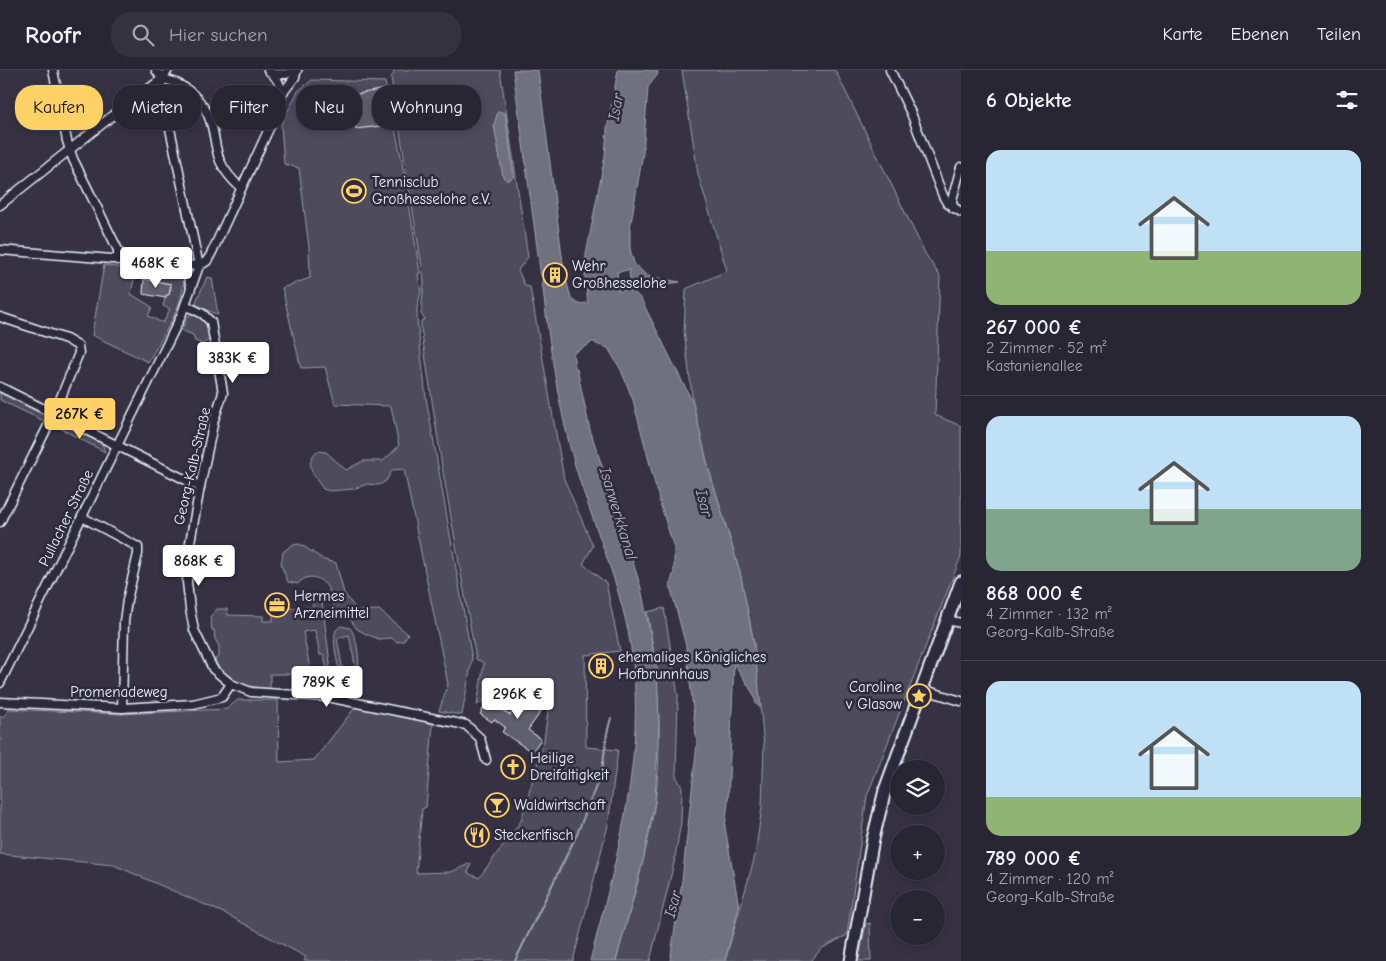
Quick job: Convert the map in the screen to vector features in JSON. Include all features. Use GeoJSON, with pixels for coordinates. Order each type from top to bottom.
{"type":"FeatureCollection","features":[{"type":"Feature","properties":{"kind":"main road"},"geometry":{"type":"LineString","coordinates":[[851,961],[873,839],[885,790],[961,582]]}},
{"type":"Feature","properties":{"kind":"street"},"geometry":{"type":"LineString","coordinates":[[53,70],[70,149],[118,250],[118,260]]}},
{"type":"Feature","properties":{"kind":"street"},"geometry":{"type":"LineString","coordinates":[[156,70],[162,79],[178,84],[204,107],[211,123],[220,162],[230,177],[241,188]]}},
{"type":"Feature","properties":{"kind":"street"},"geometry":{"type":"LineString","coordinates":[[0,250],[200,266],[161,86],[162,79],[168,70]]}},
{"type":"Feature","properties":{"kind":"street"},"geometry":{"type":"LineString","coordinates":[[271,72],[286,74],[297,70]]}},
{"type":"Feature","properties":{"kind":"street","name":"Pullacher Straße"},"geometry":{"type":"LineString","coordinates":[[286,89],[295,77],[297,70]]}},
{"type":"Feature","properties":{"kind":"street"},"geometry":{"type":"LineString","coordinates":[[890,70],[911,113],[943,196],[947,204],[961,212]]}},
{"type":"Feature","properties":{"kind":"street"},"geometry":{"type":"LineString","coordinates":[[271,72],[280,85]]}},
{"type":"Feature","properties":{"kind":"street"},"geometry":{"type":"LineString","coordinates":[[0,205],[154,83],[162,79]]}},
{"type":"Feature","properties":{"kind":"street","name":"Pullacher Straße"},"geometry":{"type":"LineString","coordinates":[[0,683],[185,305],[200,266],[207,261],[212,252],[268,130]]}},
{"type":"Feature","properties":{"kind":"street"},"geometry":{"type":"LineString","coordinates":[[953,208],[952,200],[961,167]]}},
{"type":"Feature","properties":{"kind":"street"},"geometry":{"type":"LineString","coordinates":[[177,264],[187,273],[192,288]]}},
{"type":"Feature","properties":{"kind":"street","name":"Georg-Kalb-Straße"},"geometry":{"type":"LineString","coordinates":[[185,305],[203,314],[211,322],[223,393],[214,420],[189,548],[188,582],[194,630],[213,669],[231,684],[251,692],[327,696],[466,725],[480,738],[486,760]]}},
{"type":"Feature","properties":{"kind":"street"},"geometry":{"type":"LineString","coordinates":[[0,317],[66,339],[78,346],[76,359],[54,414],[0,522]]}},
{"type":"Feature","properties":{"kind":"street"},"geometry":{"type":"LineString","coordinates":[[0,386],[200,487]]}},
{"type":"Feature","properties":{"kind":"street"},"geometry":{"type":"LineString","coordinates":[[82,517],[138,547],[126,607],[122,656],[122,708]]}},
{"type":"Feature","properties":{"kind":"street"},"geometry":{"type":"LineString","coordinates":[[947,620],[961,624]]}},
{"type":"Feature","properties":{"kind":"street","name":"Promenadeweg"},"geometry":{"type":"LineString","coordinates":[[0,702],[122,708],[201,703],[222,697],[231,684]]}},
{"type":"Feature","properties":{"kind":"street"},"geometry":{"type":"LineString","coordinates":[[920,693],[961,701]]}},
{"type":"Feature","properties":{"kind":"shaded area"},"geometry":{"type":"Polygon","coordinates":[[[393,70],[500,70],[528,257],[518,270],[525,286],[530,287],[564,479],[593,546],[583,564],[606,583],[620,651],[585,655],[586,747],[618,750],[608,825],[573,961],[304,961],[306,957],[226,914],[114,865],[0,854],[0,716],[5,716],[8,709],[121,714],[227,709],[238,700],[278,700],[279,762],[314,760],[357,705],[433,724],[426,807],[422,809],[416,873],[451,872],[471,863],[468,873],[479,878],[521,821],[544,740],[549,703],[528,688],[491,696],[477,705],[484,663],[476,659],[442,466],[421,328],[421,321],[425,319],[421,314],[423,273],[400,130],[481,130],[481,85],[392,85],[391,77],[394,74],[393,70]],[[505,113],[494,125],[499,146],[514,176],[505,113]]]}},
{"type":"Feature","properties":{"kind":"shaded area"},"geometry":{"type":"Polygon","coordinates":[[[682,70],[835,70],[926,255],[940,276],[935,415],[961,426],[961,556],[867,796],[847,935],[821,949],[811,961],[725,961],[755,856],[762,807],[764,745],[754,644],[740,572],[709,470],[693,403],[684,331],[686,289],[727,271],[698,174],[682,70]]]}},
{"type":"Feature","properties":{"kind":"shaded area"},"geometry":{"type":"Polygon","coordinates":[[[312,80],[385,82],[386,85],[372,85],[372,130],[395,130],[420,273],[418,274],[421,292],[417,308],[417,319],[426,398],[472,659],[462,715],[439,711],[448,684],[404,469],[392,470],[386,481],[379,485],[367,484],[353,489],[330,491],[323,489],[311,466],[313,456],[317,451],[326,452],[346,470],[363,461],[383,461],[399,446],[391,406],[335,404],[325,367],[301,368],[282,288],[310,278],[309,247],[299,168],[284,164],[281,130],[286,130],[286,115],[296,95],[296,130],[362,130],[362,85],[306,85],[312,80]]]}},
{"type":"Feature","properties":{"kind":"shaded area"},"geometry":{"type":"Polygon","coordinates":[[[104,265],[136,270],[131,294],[152,307],[148,316],[163,323],[170,309],[163,306],[166,295],[171,290],[171,284],[150,280],[150,276],[147,275],[149,270],[176,272],[183,277],[181,298],[177,309],[148,362],[92,335],[104,265]]]}},
{"type":"Feature","properties":{"kind":"shaded area"},"geometry":{"type":"Polygon","coordinates":[[[207,277],[212,278],[218,315],[195,304],[207,277]]]}},
{"type":"Feature","properties":{"kind":"shaded area"},"geometry":{"type":"Polygon","coordinates":[[[192,310],[204,318],[209,328],[211,339],[202,344],[195,341],[193,335],[181,330],[192,310]]]}},
{"type":"Feature","properties":{"kind":"shaded area"},"geometry":{"type":"Polygon","coordinates":[[[0,392],[43,413],[46,418],[44,421],[0,400],[0,392]]]}},
{"type":"Feature","properties":{"kind":"shaded area"},"geometry":{"type":"Polygon","coordinates":[[[60,421],[102,443],[105,452],[54,425],[60,421]]]}},
{"type":"Feature","properties":{"kind":"shaded area"},"geometry":{"type":"Polygon","coordinates":[[[300,544],[324,560],[336,563],[344,593],[357,611],[379,610],[408,634],[403,641],[397,642],[392,638],[379,639],[357,629],[350,619],[334,609],[330,592],[320,580],[311,577],[302,580],[298,584],[288,582],[281,565],[283,552],[292,545],[300,544]]]}},
{"type":"Feature","properties":{"kind":"shaded area"},"geometry":{"type":"Polygon","coordinates":[[[313,596],[322,602],[330,663],[329,679],[324,655],[320,655],[315,630],[303,632],[311,674],[270,674],[270,689],[238,682],[230,678],[219,667],[215,659],[219,657],[219,646],[215,639],[214,630],[212,630],[210,617],[217,609],[227,609],[228,615],[263,616],[263,621],[273,621],[273,611],[313,607],[313,596]]]}},
{"type":"Feature","properties":{"kind":"shaded area"},"geometry":{"type":"Polygon","coordinates":[[[664,608],[678,696],[676,776],[682,787],[681,822],[674,863],[650,961],[616,961],[643,862],[655,802],[659,754],[659,706],[647,612],[664,608]]]}},
{"type":"Feature","properties":{"kind":"shaded area"},"geometry":{"type":"Polygon","coordinates":[[[341,626],[350,628],[353,632],[359,659],[356,676],[350,678],[343,676],[341,673],[335,646],[336,630],[341,626]],[[349,635],[337,638],[343,672],[356,669],[349,635]]]}},
{"type":"Feature","properties":{"kind":"shaded area"},"geometry":{"type":"Polygon","coordinates":[[[870,923],[871,961],[858,961],[866,924],[870,923]]]}},
{"type":"Feature","properties":{"kind":"water"},"geometry":{"type":"Polygon","coordinates":[[[513,70],[538,70],[564,271],[548,273],[548,275],[541,276],[513,70]]]}},
{"type":"Feature","properties":{"kind":"water","name":"Isar"},"geometry":{"type":"Polygon","coordinates":[[[618,70],[657,70],[658,74],[648,87],[643,153],[630,228],[630,249],[634,263],[647,276],[680,282],[631,289],[629,270],[617,272],[619,292],[630,288],[630,291],[633,291],[641,299],[693,403],[709,470],[740,572],[754,644],[761,708],[756,704],[754,695],[734,663],[728,802],[725,827],[739,907],[725,961],[670,961],[682,881],[697,744],[686,646],[670,585],[674,572],[674,548],[633,400],[621,370],[608,348],[595,342],[590,342],[590,344],[573,353],[575,367],[590,430],[612,496],[618,524],[625,537],[641,588],[657,669],[659,723],[655,801],[643,861],[616,961],[590,961],[609,890],[630,782],[634,746],[634,672],[631,645],[619,594],[576,469],[564,422],[551,352],[542,280],[565,276],[571,298],[578,304],[588,303],[585,279],[586,255],[605,156],[607,129],[618,70]]]}},
{"type":"Feature","properties":{"kind":"water"},"geometry":{"type":"Polygon","coordinates":[[[498,111],[505,113],[514,176],[508,181],[503,177],[494,125],[498,111]]]}},
{"type":"Feature","properties":{"kind":"building"},"geometry":{"type":"Polygon","coordinates":[[[372,91],[372,127],[362,128],[362,93],[372,91]]]}},
{"type":"Feature","properties":{"kind":"building"},"geometry":{"type":"Polygon","coordinates":[[[144,279],[171,284],[169,295],[166,295],[166,298],[143,294],[144,279]]]}},
{"type":"Feature","properties":{"kind":"building","name":"ehemaliges Königliches Hofbrunnhaus"},"geometry":{"type":"Polygon","coordinates":[[[597,659],[606,659],[607,673],[594,673],[594,664],[597,663],[597,659]]]}},
{"type":"Feature","properties":{"kind":"building"},"geometry":{"type":"Polygon","coordinates":[[[527,691],[546,704],[528,730],[541,739],[532,752],[502,732],[505,727],[494,719],[492,722],[480,714],[487,702],[510,715],[527,691]]]}},
{"type":"Feature","properties":{"kind":"waterway"},"geometry":{"type":"LineString","coordinates":[[515,961],[577,834],[602,771],[611,718]]}},
{"type":"Feature","properties":{"kind":"place","name":"Tennisclub Großhesselohe e.V."},"geometry":{"type":"Point","coordinates":[354,191]}},
{"type":"Feature","properties":{"kind":"place","name":"Wehr Großhesselohe"},"geometry":{"type":"Point","coordinates":[555,275]}},
{"type":"Feature","properties":{"kind":"place","name":"Hermes Arzneimittel"},"geometry":{"type":"Point","coordinates":[277,605]}},
{"type":"Feature","properties":{"kind":"place","name":"ehemaliges Königliches Hofbrunnhaus"},"geometry":{"type":"Point","coordinates":[601,666]}},
{"type":"Feature","properties":{"kind":"place","name":"Caroline v Glasow"},"geometry":{"type":"Point","coordinates":[919,696]}},
{"type":"Feature","properties":{"kind":"place","name":"Heilige Dreifaltigkeit"},"geometry":{"type":"Point","coordinates":[513,767]}},
{"type":"Feature","properties":{"kind":"place","name":"Waldwirtschaft"},"geometry":{"type":"Point","coordinates":[497,805]}},
{"type":"Feature","properties":{"kind":"place","name":"Steckerlfisch"},"geometry":{"type":"Point","coordinates":[477,835]}},
{"type":"Feature","properties":{"kind":"water label","name":"Isarwerkkanal"},"geometry":{"type":"Point","coordinates":[619,513]}}]}
